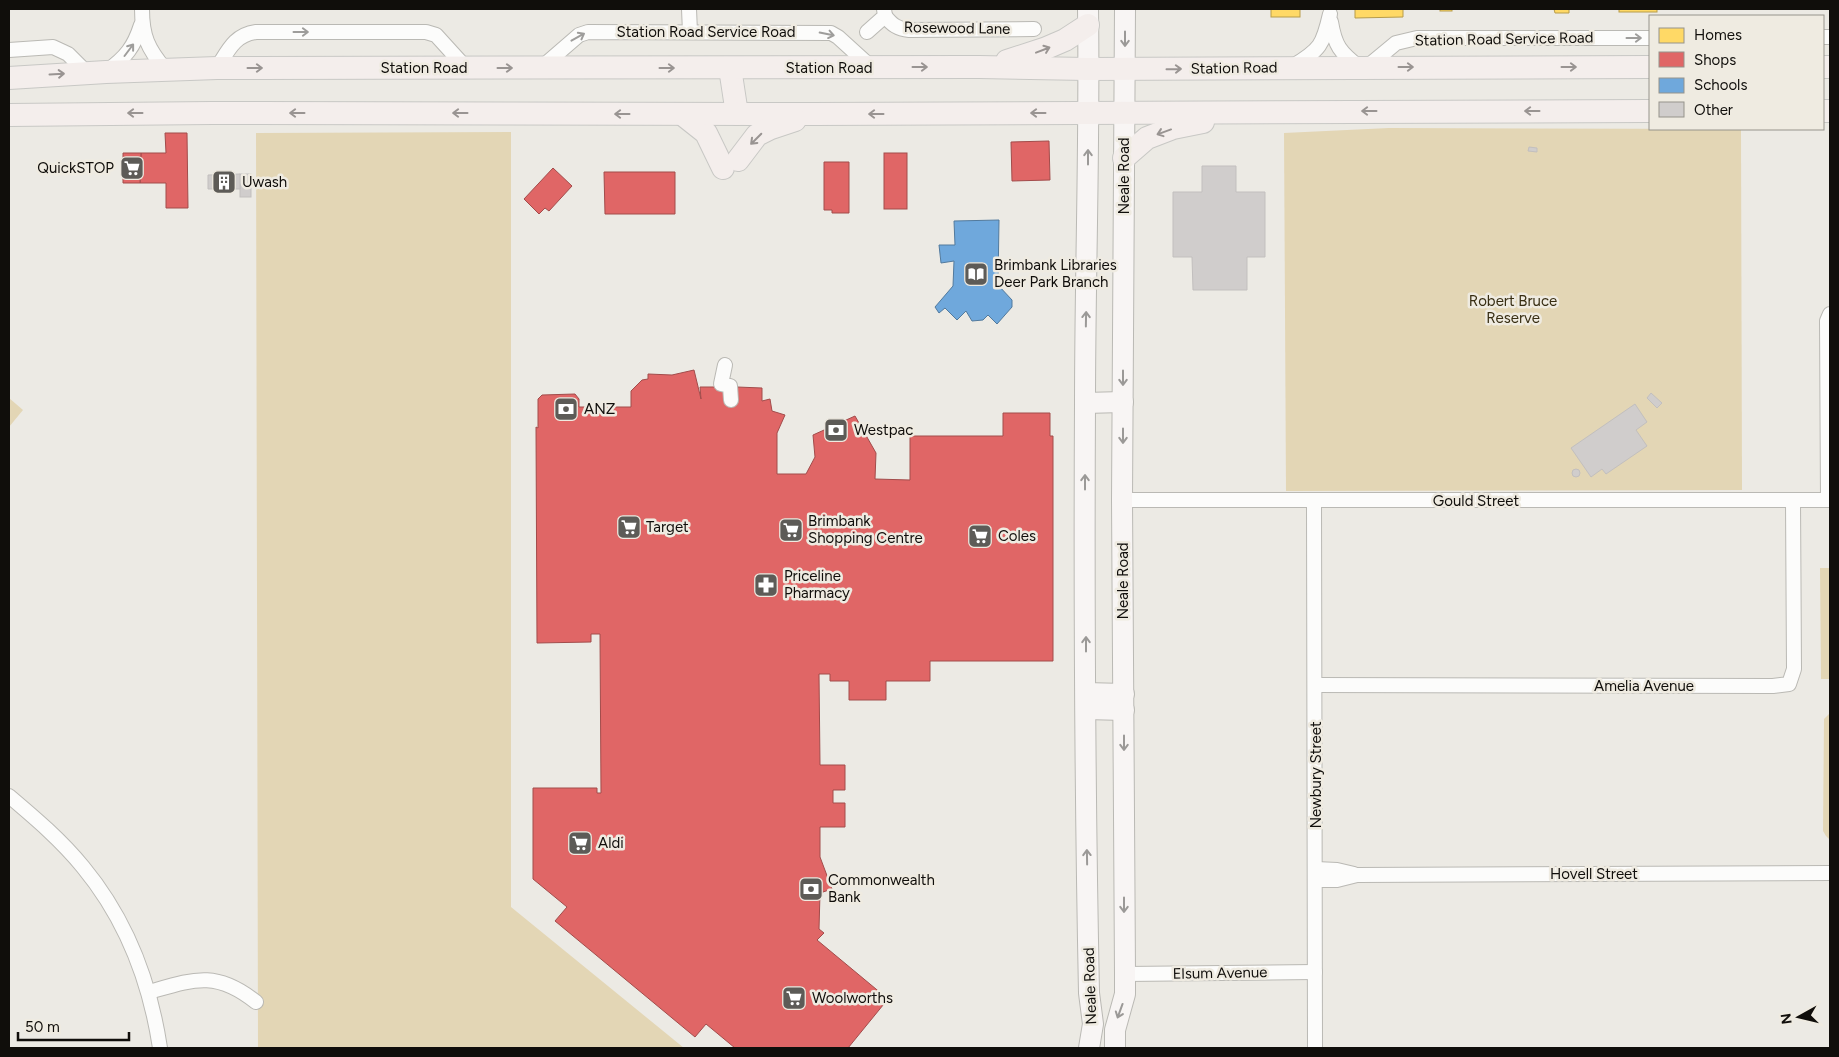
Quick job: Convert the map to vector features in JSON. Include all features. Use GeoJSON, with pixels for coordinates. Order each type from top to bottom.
{"type":"FeatureCollection","features":[{"type":"Feature","properties":{"kind":"main road"},"geometry":{"type":"LineString","coordinates":[[979,67],[1015,60],[1044,50],[1065,40],[1088,17]]}},
{"type":"Feature","properties":{"kind":"main road","name":"Station Road"},"geometry":{"type":"LineString","coordinates":[[9,78],[96,72],[217,68],[979,67],[1087,70],[1291,67],[1649,67]]}},
{"type":"Feature","properties":{"kind":"main road"},"geometry":{"type":"LineString","coordinates":[[730,68],[730,114]]}},
{"type":"Feature","properties":{"kind":"main road"},"geometry":{"type":"LineString","coordinates":[[9,115],[202,113],[812,114],[1649,111]]}},
{"type":"Feature","properties":{"kind":"main road"},"geometry":{"type":"LineString","coordinates":[[1124,158],[1147,138],[1173,128],[1246,112]]}},
{"type":"Feature","properties":{"kind":"main road"},"geometry":{"type":"LineString","coordinates":[[682,114],[706,133],[731,164],[757,135],[771,128],[812,114]]}},
{"type":"Feature","properties":{"kind":"street"},"geometry":{"type":"LineString","coordinates":[[689,9],[690,32]]}},
{"type":"Feature","properties":{"kind":"street","name":"Neale Road"},"geometry":{"type":"LineString","coordinates":[[1116,1048],[1115,1030],[1125,994],[1122,500],[1125,9]]}},
{"type":"Feature","properties":{"kind":"street"},"geometry":{"type":"LineString","coordinates":[[1330,12],[1336,45],[1342,54],[1363,67]]}},
{"type":"Feature","properties":{"kind":"street"},"geometry":{"type":"LineString","coordinates":[[1291,67],[1310,56],[1320,46],[1324,38],[1330,12]]}},
{"type":"Feature","properties":{"kind":"street"},"geometry":{"type":"LineString","coordinates":[[867,32],[885,13]]}},
{"type":"Feature","properties":{"kind":"street","name":"Rosewood Lane"},"geometry":{"type":"LineString","coordinates":[[885,13],[894,26],[909,30],[1034,28]]}},
{"type":"Feature","properties":{"kind":"street"},"geometry":{"type":"LineString","coordinates":[[142,15],[145,40],[150,50],[165,69]]}},
{"type":"Feature","properties":{"kind":"street"},"geometry":{"type":"LineString","coordinates":[[9,50],[53,47],[96,72],[127,54],[136,41],[142,15]]}},
{"type":"Feature","properties":{"kind":"street","name":"Neale Road"},"geometry":{"type":"LineString","coordinates":[[1088,17],[1085,403],[1086,701],[1089,993],[1093,1024],[1089,1048]]}},
{"type":"Feature","properties":{"kind":"street"},"geometry":{"type":"LineString","coordinates":[[217,68],[235,41],[244,34],[256,32],[426,32],[436,35],[466,68]]}},
{"type":"Feature","properties":{"kind":"street","name":"Station Road Service Road"},"geometry":{"type":"LineString","coordinates":[[541,68],[579,35],[588,32],[831,33],[871,67]]}},
{"type":"Feature","properties":{"kind":"street","name":"Station Road Service Road"},"geometry":{"type":"LineString","coordinates":[[1363,67],[1396,44],[1418,38],[1649,38]]}},
{"type":"Feature","properties":{"kind":"street"},"geometry":{"type":"LineString","coordinates":[[1829,500],[1827,321],[1830,314]]}},
{"type":"Feature","properties":{"kind":"street"},"geometry":{"type":"LineString","coordinates":[[725,365],[721,384],[730,386],[731,400]]}},
{"type":"Feature","properties":{"kind":"street"},"geometry":{"type":"LineString","coordinates":[[1085,403],[1123,402]]}},
{"type":"Feature","properties":{"kind":"street","name":"Gould Street"},"geometry":{"type":"LineString","coordinates":[[1122,500],[1829,500]]}},
{"type":"Feature","properties":{"kind":"street","name":"Amelia Avenue"},"geometry":{"type":"LineString","coordinates":[[1315,686],[1773,686],[1789,684],[1794,669],[1793,500]]}},
{"type":"Feature","properties":{"kind":"street","name":"Newbury Street"},"geometry":{"type":"LineString","coordinates":[[1314,501],[1315,1048]]}},
{"type":"Feature","properties":{"kind":"street"},"geometry":{"type":"LineString","coordinates":[[1086,701],[1124,702]]}},
{"type":"Feature","properties":{"kind":"street"},"geometry":{"type":"LineString","coordinates":[[9,796],[42,824],[65,847],[103,894],[133,949],[149,992],[160,1048]]}},
{"type":"Feature","properties":{"kind":"street","name":"Hovell Street"},"geometry":{"type":"LineString","coordinates":[[1316,875],[1337,880],[1357,875],[1830,873]]}},
{"type":"Feature","properties":{"kind":"street","name":"Elsum Avenue"},"geometry":{"type":"LineString","coordinates":[[1125,974],[1315,972]]}},
{"type":"Feature","properties":{"kind":"street"},"geometry":{"type":"LineString","coordinates":[[149,992],[194,980],[206,979],[230,984],[256,1002]]}},
{"type":"Feature","properties":{"kind":"green space","name":"Robert Bruce Reserve"},"geometry":{"type":"Polygon","coordinates":[[[1389,128],[1741,130],[1742,490],[1286,491],[1284,133],[1389,128]]]}},
{"type":"Feature","properties":{"kind":"green space"},"geometry":{"type":"Polygon","coordinates":[[[511,132],[511,907],[684,1048],[258,1048],[256,133],[511,132]]]}},
{"type":"Feature","properties":{"kind":"green space"},"geometry":{"type":"Polygon","coordinates":[[[9,398],[23,410],[9,427],[9,398]]]}},
{"type":"Feature","properties":{"kind":"green space"},"geometry":{"type":"Polygon","coordinates":[[[1820,568],[1830,568],[1830,679],[1821,679],[1820,568]]]}},
{"type":"Feature","properties":{"kind":"green space"},"geometry":{"type":"Polygon","coordinates":[[[1830,713],[1830,840],[1823,831],[1824,719],[1830,713]]]}},
{"type":"Feature","properties":{"kind":"building: Homes"},"geometry":{"type":"Polygon","coordinates":[[[1271,9],[1300,9],[1300,17],[1271,17],[1271,9]]]}},
{"type":"Feature","properties":{"kind":"building: Homes"},"geometry":{"type":"Polygon","coordinates":[[[1355,9],[1403,9],[1403,17],[1355,18],[1355,9]]]}},
{"type":"Feature","properties":{"kind":"building: Homes"},"geometry":{"type":"Polygon","coordinates":[[[1440,9],[1452,9],[1452,11],[1440,11],[1440,9]]]}},
{"type":"Feature","properties":{"kind":"building: Homes"},"geometry":{"type":"Polygon","coordinates":[[[1554,9],[1569,9],[1569,13],[1555,13],[1554,9]]]}},
{"type":"Feature","properties":{"kind":"building: Homes"},"geometry":{"type":"Polygon","coordinates":[[[1619,9],[1657,9],[1657,12],[1619,12],[1619,9]]]}},
{"type":"Feature","properties":{"kind":"building: Shops"},"geometry":{"type":"Polygon","coordinates":[[[165,133],[187,133],[188,208],[166,208],[166,183],[140,183],[141,153],[166,153],[165,133]]]}},
{"type":"Feature","properties":{"kind":"building: Shops"},"geometry":{"type":"Polygon","coordinates":[[[1049,141],[1050,180],[1012,181],[1011,142],[1049,141]]]}},
{"type":"Feature","properties":{"kind":"building: Shops","name":"QuickSTOP"},"geometry":{"type":"Polygon","coordinates":[[[123,153],[141,153],[140,183],[123,183],[123,153]]]}},
{"type":"Feature","properties":{"kind":"building: Shops"},"geometry":{"type":"Polygon","coordinates":[[[884,153],[907,153],[907,209],[884,209],[884,153]]]}},
{"type":"Feature","properties":{"kind":"building: Shops"},"geometry":{"type":"Polygon","coordinates":[[[824,162],[849,162],[849,213],[832,213],[832,210],[824,210],[824,162]]]}},
{"type":"Feature","properties":{"kind":"building: Shops"},"geometry":{"type":"Polygon","coordinates":[[[553,168],[572,186],[549,211],[545,208],[539,214],[524,199],[553,168]]]}},
{"type":"Feature","properties":{"kind":"building: Shops"},"geometry":{"type":"Polygon","coordinates":[[[604,172],[675,172],[675,214],[605,214],[604,172]]]}},
{"type":"Feature","properties":{"kind":"building: Shops"},"geometry":{"type":"Polygon","coordinates":[[[694,370],[701,399],[700,387],[725,387],[725,399],[738,400],[737,387],[762,388],[762,401],[770,399],[772,411],[785,415],[777,433],[777,474],[806,474],[815,457],[813,435],[855,416],[876,453],[875,479],[910,480],[910,436],[1003,436],[1003,413],[1050,413],[1050,436],[1053,436],[1053,661],[930,661],[930,681],[886,681],[886,700],[849,700],[849,681],[830,681],[830,674],[819,674],[820,765],[845,765],[845,790],[833,790],[833,803],[845,803],[845,827],[820,827],[820,857],[832,889],[820,893],[819,929],[824,933],[817,940],[888,999],[848,1048],[735,1048],[706,1024],[695,1037],[555,921],[567,907],[533,879],[533,788],[597,788],[597,793],[601,793],[600,634],[591,634],[591,642],[537,643],[536,427],[538,428],[538,399],[542,395],[575,394],[579,399],[579,407],[631,407],[631,391],[642,380],[648,379],[648,374],[672,375],[694,370]]]}},
{"type":"Feature","properties":{"kind":"building: Schools","name":"Brimbank Libraries Deer Park Branch"},"geometry":{"type":"Polygon","coordinates":[[[999,220],[998,285],[1012,300],[1012,307],[997,324],[988,315],[983,320],[972,321],[966,311],[957,320],[945,308],[939,313],[935,307],[953,286],[954,261],[941,263],[939,245],[955,245],[954,221],[999,220]]]}},
{"type":"Feature","properties":{"kind":"building: Other"},"geometry":{"type":"Polygon","coordinates":[[[1529,147],[1537,148],[1537,152],[1528,151],[1529,147]]]}},
{"type":"Feature","properties":{"kind":"building: Other"},"geometry":{"type":"Polygon","coordinates":[[[1202,166],[1236,166],[1236,192],[1265,192],[1265,257],[1247,257],[1247,290],[1193,290],[1192,257],[1173,257],[1173,192],[1202,192],[1202,166]]]}},
{"type":"Feature","properties":{"kind":"building: Other"},"geometry":{"type":"Polygon","coordinates":[[[240,174],[251,174],[251,197],[240,197],[240,174]]]}},
{"type":"Feature","properties":{"kind":"building: Other","name":"Uwash"},"geometry":{"type":"Polygon","coordinates":[[[240,174],[240,189],[208,189],[208,175],[240,174]]]}},
{"type":"Feature","properties":{"kind":"building: Other"},"geometry":{"type":"Polygon","coordinates":[[[1651,393],[1662,403],[1657,408],[1647,398],[1651,393]]]}},
{"type":"Feature","properties":{"kind":"building: Other"},"geometry":{"type":"Polygon","coordinates":[[[1635,404],[1647,422],[1636,430],[1647,446],[1606,474],[1602,469],[1591,477],[1571,448],[1635,404]]]}},
{"type":"Feature","properties":{"kind":"building: Other"},"geometry":{"type":"Polygon","coordinates":[[[1576,469],[1580,473],[1576,477],[1572,473],[1576,469]]]}},
{"type":"Feature","properties":{"kind":"place","name":"QuickSTOP"},"geometry":{"type":"Point","coordinates":[132,168]}},
{"type":"Feature","properties":{"kind":"place","name":"Uwash"},"geometry":{"type":"Point","coordinates":[224,182]}},
{"type":"Feature","properties":{"kind":"place","name":"Brimbank Libraries Deer Park Branch"},"geometry":{"type":"Point","coordinates":[976,274]}},
{"type":"Feature","properties":{"kind":"place","name":"ANZ"},"geometry":{"type":"Point","coordinates":[566,409]}},
{"type":"Feature","properties":{"kind":"place","name":"Westpac"},"geometry":{"type":"Point","coordinates":[836,430]}},
{"type":"Feature","properties":{"kind":"place","name":"Target"},"geometry":{"type":"Point","coordinates":[629,527]}},
{"type":"Feature","properties":{"kind":"place","name":"Brimbank Shopping Centre"},"geometry":{"type":"Point","coordinates":[791,530]}},
{"type":"Feature","properties":{"kind":"place","name":"Coles"},"geometry":{"type":"Point","coordinates":[980,536]}},
{"type":"Feature","properties":{"kind":"place","name":"Priceline Pharmacy"},"geometry":{"type":"Point","coordinates":[766,585]}},
{"type":"Feature","properties":{"kind":"place","name":"Aldi"},"geometry":{"type":"Point","coordinates":[580,843]}},
{"type":"Feature","properties":{"kind":"place","name":"Commonwealth Bank"},"geometry":{"type":"Point","coordinates":[811,889]}},
{"type":"Feature","properties":{"kind":"place","name":"Woolworths"},"geometry":{"type":"Point","coordinates":[794,998]}}]}
